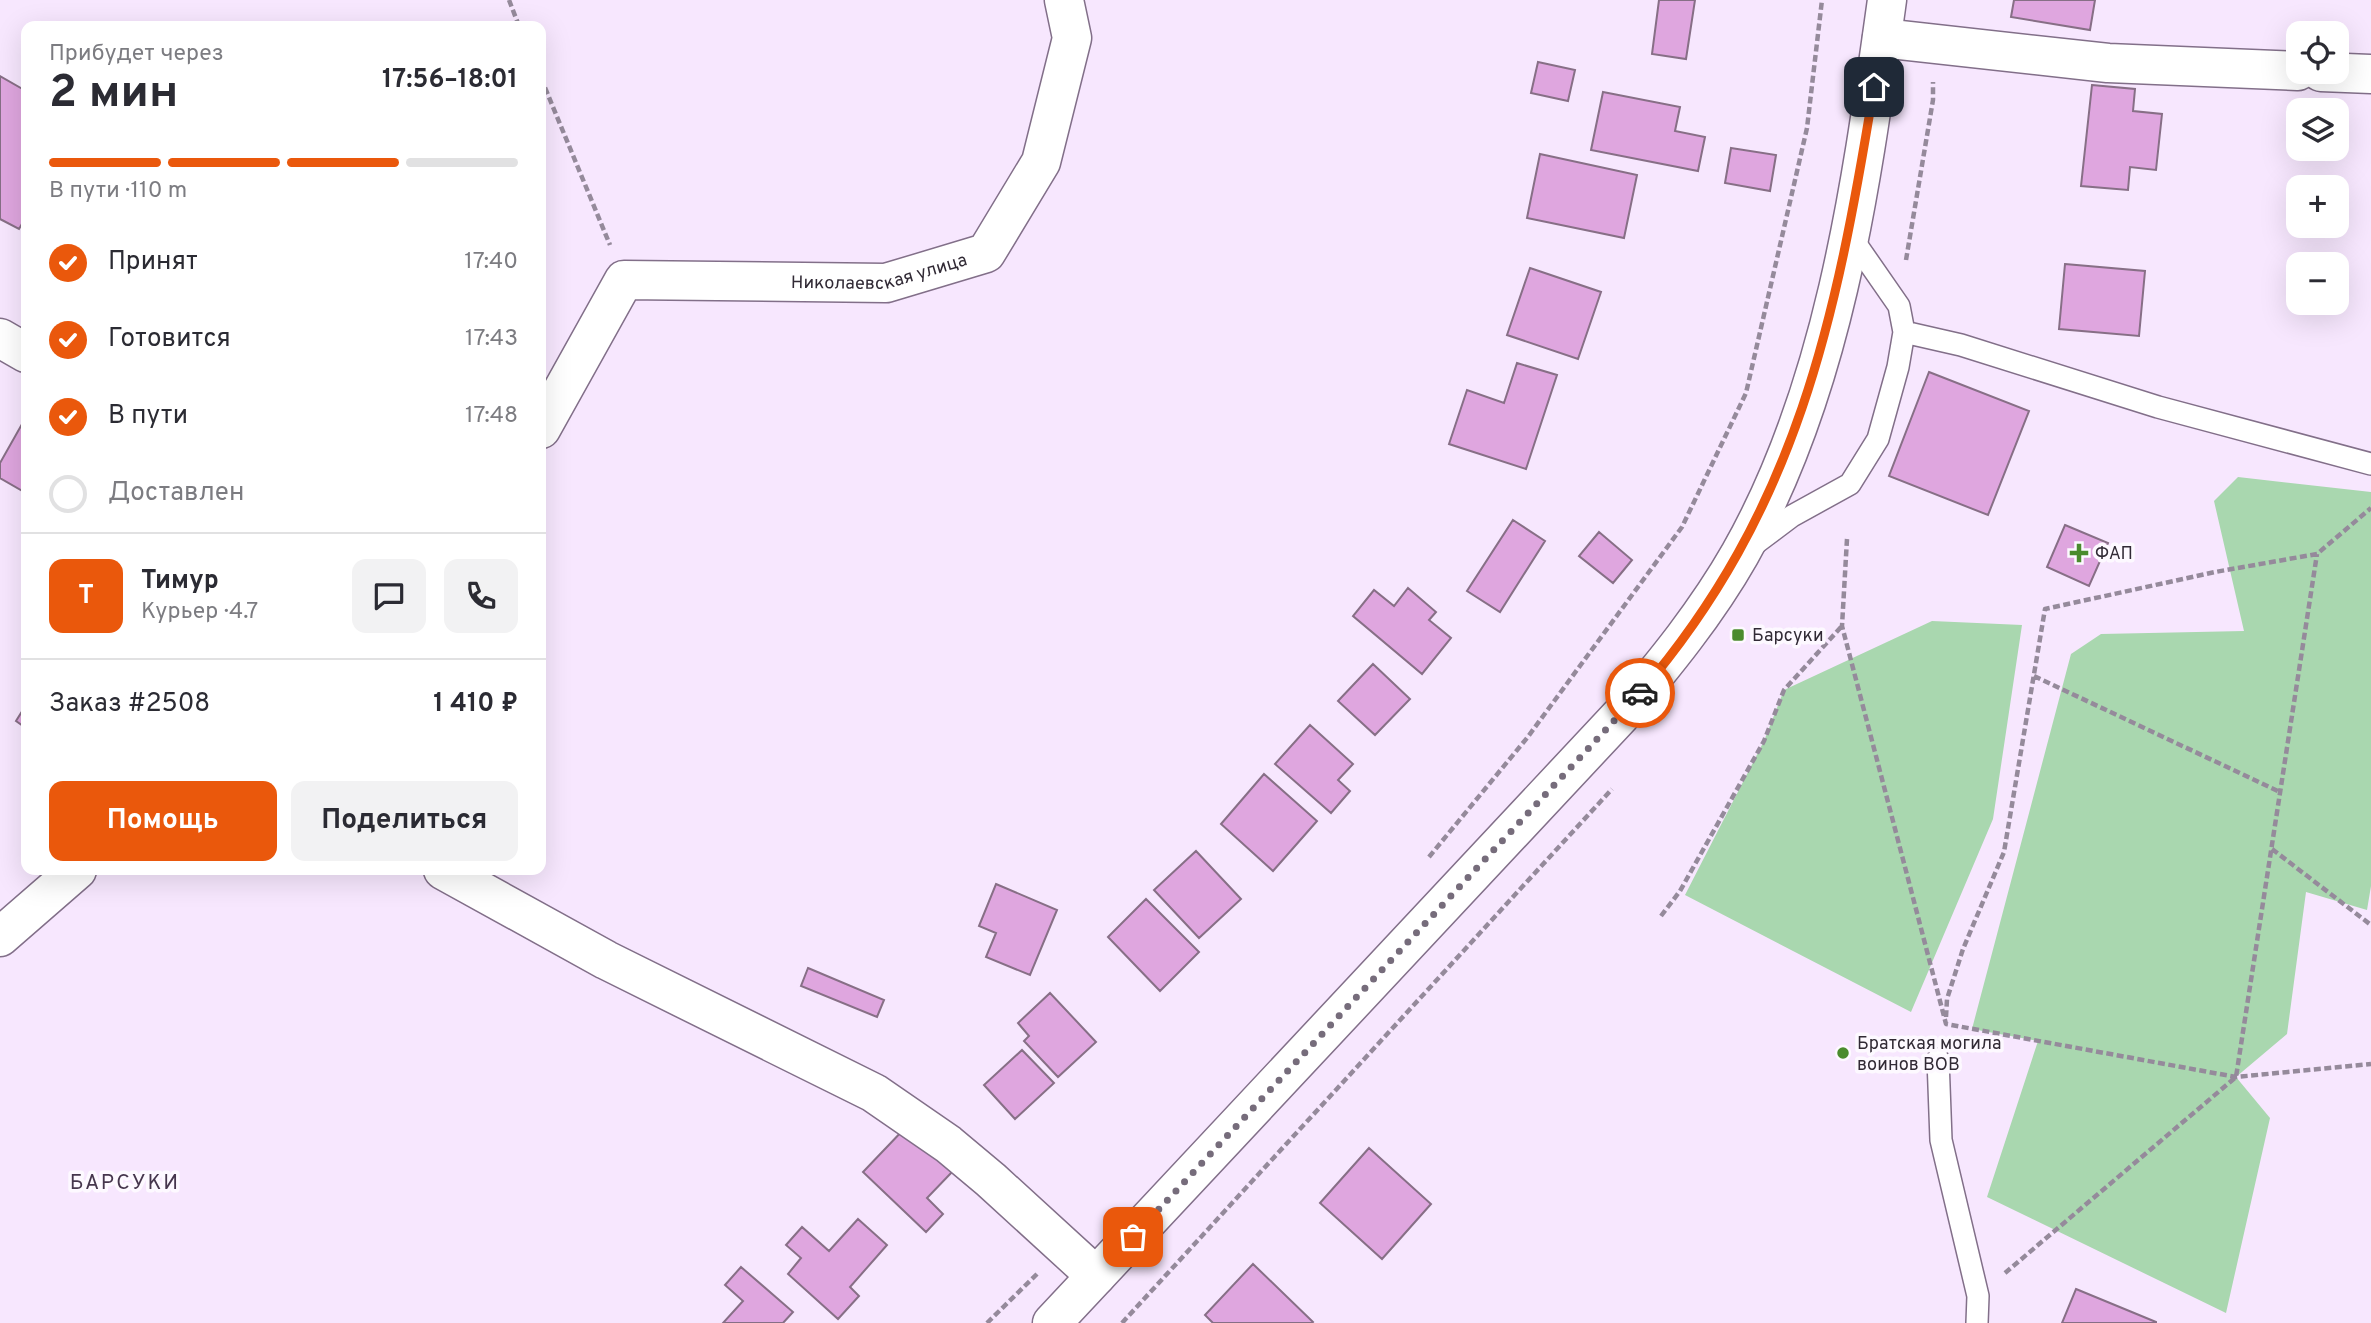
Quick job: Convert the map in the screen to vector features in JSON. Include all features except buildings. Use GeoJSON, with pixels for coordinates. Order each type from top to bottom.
{"type":"FeatureCollection","features":[{"type":"Feature","properties":{"kind":"street","name":"Николаевская улица"},"geometry":{"type":"LineString","coordinates":[[624,280],[886,284],[986,253],[1041,162],[1072,38],[1064,0]]}},
{"type":"Feature","properties":{"kind":"street"},"geometry":{"type":"LineString","coordinates":[[1052,1323],[1621,715],[1671,657],[1740,555],[1765,503],[1808,397],[1849,234],[1887,0]]}},
{"type":"Feature","properties":{"kind":"street"},"geometry":{"type":"LineString","coordinates":[[1882,38],[2108,63],[2286,70]]}},
{"type":"Feature","properties":{"kind":"street"},"geometry":{"type":"LineString","coordinates":[[2349,73],[2371,74]]}},
{"type":"Feature","properties":{"kind":"street"},"geometry":{"type":"LineString","coordinates":[[546,420],[624,280]]}},
{"type":"Feature","properties":{"kind":"street"},"geometry":{"type":"LineString","coordinates":[[0,338],[21,350]]}},
{"type":"Feature","properties":{"kind":"street"},"geometry":{"type":"LineString","coordinates":[[0,937],[71,875]]}},
{"type":"Feature","properties":{"kind":"street"},"geometry":{"type":"LineString","coordinates":[[452,875],[606,960],[874,1093],[948,1144],[1096,1276]]}},
{"type":"Feature","properties":{"kind":"lane"},"geometry":{"type":"LineString","coordinates":[[1740,555],[1792,516],[1850,484],[1878,439],[1898,367],[1904,332],[1899,306],[1849,234]]}},
{"type":"Feature","properties":{"kind":"lane"},"geometry":{"type":"LineString","coordinates":[[1904,332],[1961,345],[2158,407],[2371,464]]}},
{"type":"Feature","properties":{"kind":"lane"},"geometry":{"type":"LineString","coordinates":[[1938,1059],[1941,1140],[1978,1296],[1977,1323]]}},
{"type":"Feature","properties":{"kind":"path"},"geometry":{"type":"LineString","coordinates":[[509,0],[517,21]]}},
{"type":"Feature","properties":{"kind":"path"},"geometry":{"type":"LineString","coordinates":[[1426,861],[1527,738],[1682,527],[1746,393],[1807,128],[1822,0]]}},
{"type":"Feature","properties":{"kind":"path"},"geometry":{"type":"LineString","coordinates":[[1899,306],[1933,100],[1933,75]]}},
{"type":"Feature","properties":{"kind":"path"},"geometry":{"type":"LineString","coordinates":[[546,90],[624,280]]}},
{"type":"Feature","properties":{"kind":"path"},"geometry":{"type":"LineString","coordinates":[[1938,1059],[1946,1024],[1947,999],[1963,949],[2004,852],[2045,609],[2215,572],[2317,554],[2371,508]]}},
{"type":"Feature","properties":{"kind":"path"},"geometry":{"type":"LineString","coordinates":[[1847,539],[1842,626],[1946,1024]]}},
{"type":"Feature","properties":{"kind":"path"},"geometry":{"type":"LineString","coordinates":[[1978,1296],[2236,1077],[2317,554]]}},
{"type":"Feature","properties":{"kind":"path"},"geometry":{"type":"LineString","coordinates":[[1661,916],[1680,891],[1764,741],[1784,690],[1842,626]]}},
{"type":"Feature","properties":{"kind":"path"},"geometry":{"type":"LineString","coordinates":[[2034,676],[2280,792]]}},
{"type":"Feature","properties":{"kind":"path"},"geometry":{"type":"LineString","coordinates":[[2272,849],[2371,925]]}},
{"type":"Feature","properties":{"kind":"path"},"geometry":{"type":"LineString","coordinates":[[1122,1323],[1554,852]]}},
{"type":"Feature","properties":{"kind":"path"},"geometry":{"type":"LineString","coordinates":[[1946,1024],[2236,1077],[2371,1063]]}},
{"type":"Feature","properties":{"kind":"path"},"geometry":{"type":"LineString","coordinates":[[987,1323],[1064,1248]]}},
{"type":"Feature","properties":{"kind":"green space"},"geometry":{"type":"Polygon","coordinates":[[[2238,477],[2371,492],[2371,886],[2367,910],[2306,892],[2287,1034],[2236,1077],[2270,1118],[2226,1313],[1987,1197],[2038,1041],[1972,1029],[2071,654],[2101,634],[2244,631],[2214,501],[2238,477]]]}},
{"type":"Feature","properties":{"kind":"green space"},"geometry":{"type":"Polygon","coordinates":[[[1932,621],[2022,625],[1993,819],[1911,1012],[1685,895],[1764,741],[1784,690],[1932,621]]]}},
{"type":"Feature","properties":{"kind":"way so far"},"geometry":{"type":"LineString","coordinates":[[1133,1237],[1640,693]]}},
{"type":"Feature","properties":{"kind":"place","name":"ФАП"},"geometry":{"type":"Point","coordinates":[2079,553]}},
{"type":"Feature","properties":{"kind":"place","name":"Барсуки"},"geometry":{"type":"Point","coordinates":[1738,635]}},
{"type":"Feature","properties":{"kind":"place","name":"Братская могила воинов ВОВ"},"geometry":{"type":"Point","coordinates":[1843,1053]}},
{"type":"Feature","properties":{"kind":"district","name":"БАРСУКИ"},"geometry":{"type":"Point","coordinates":[125,1182]}},
{"type":"Feature","properties":{"kind":"route"},"geometry":{"type":"LineString","coordinates":[[1640,693],[1671,657],[1740,555],[1789,447],[1808,397],[1849,234],[1874,87]]}}]}
